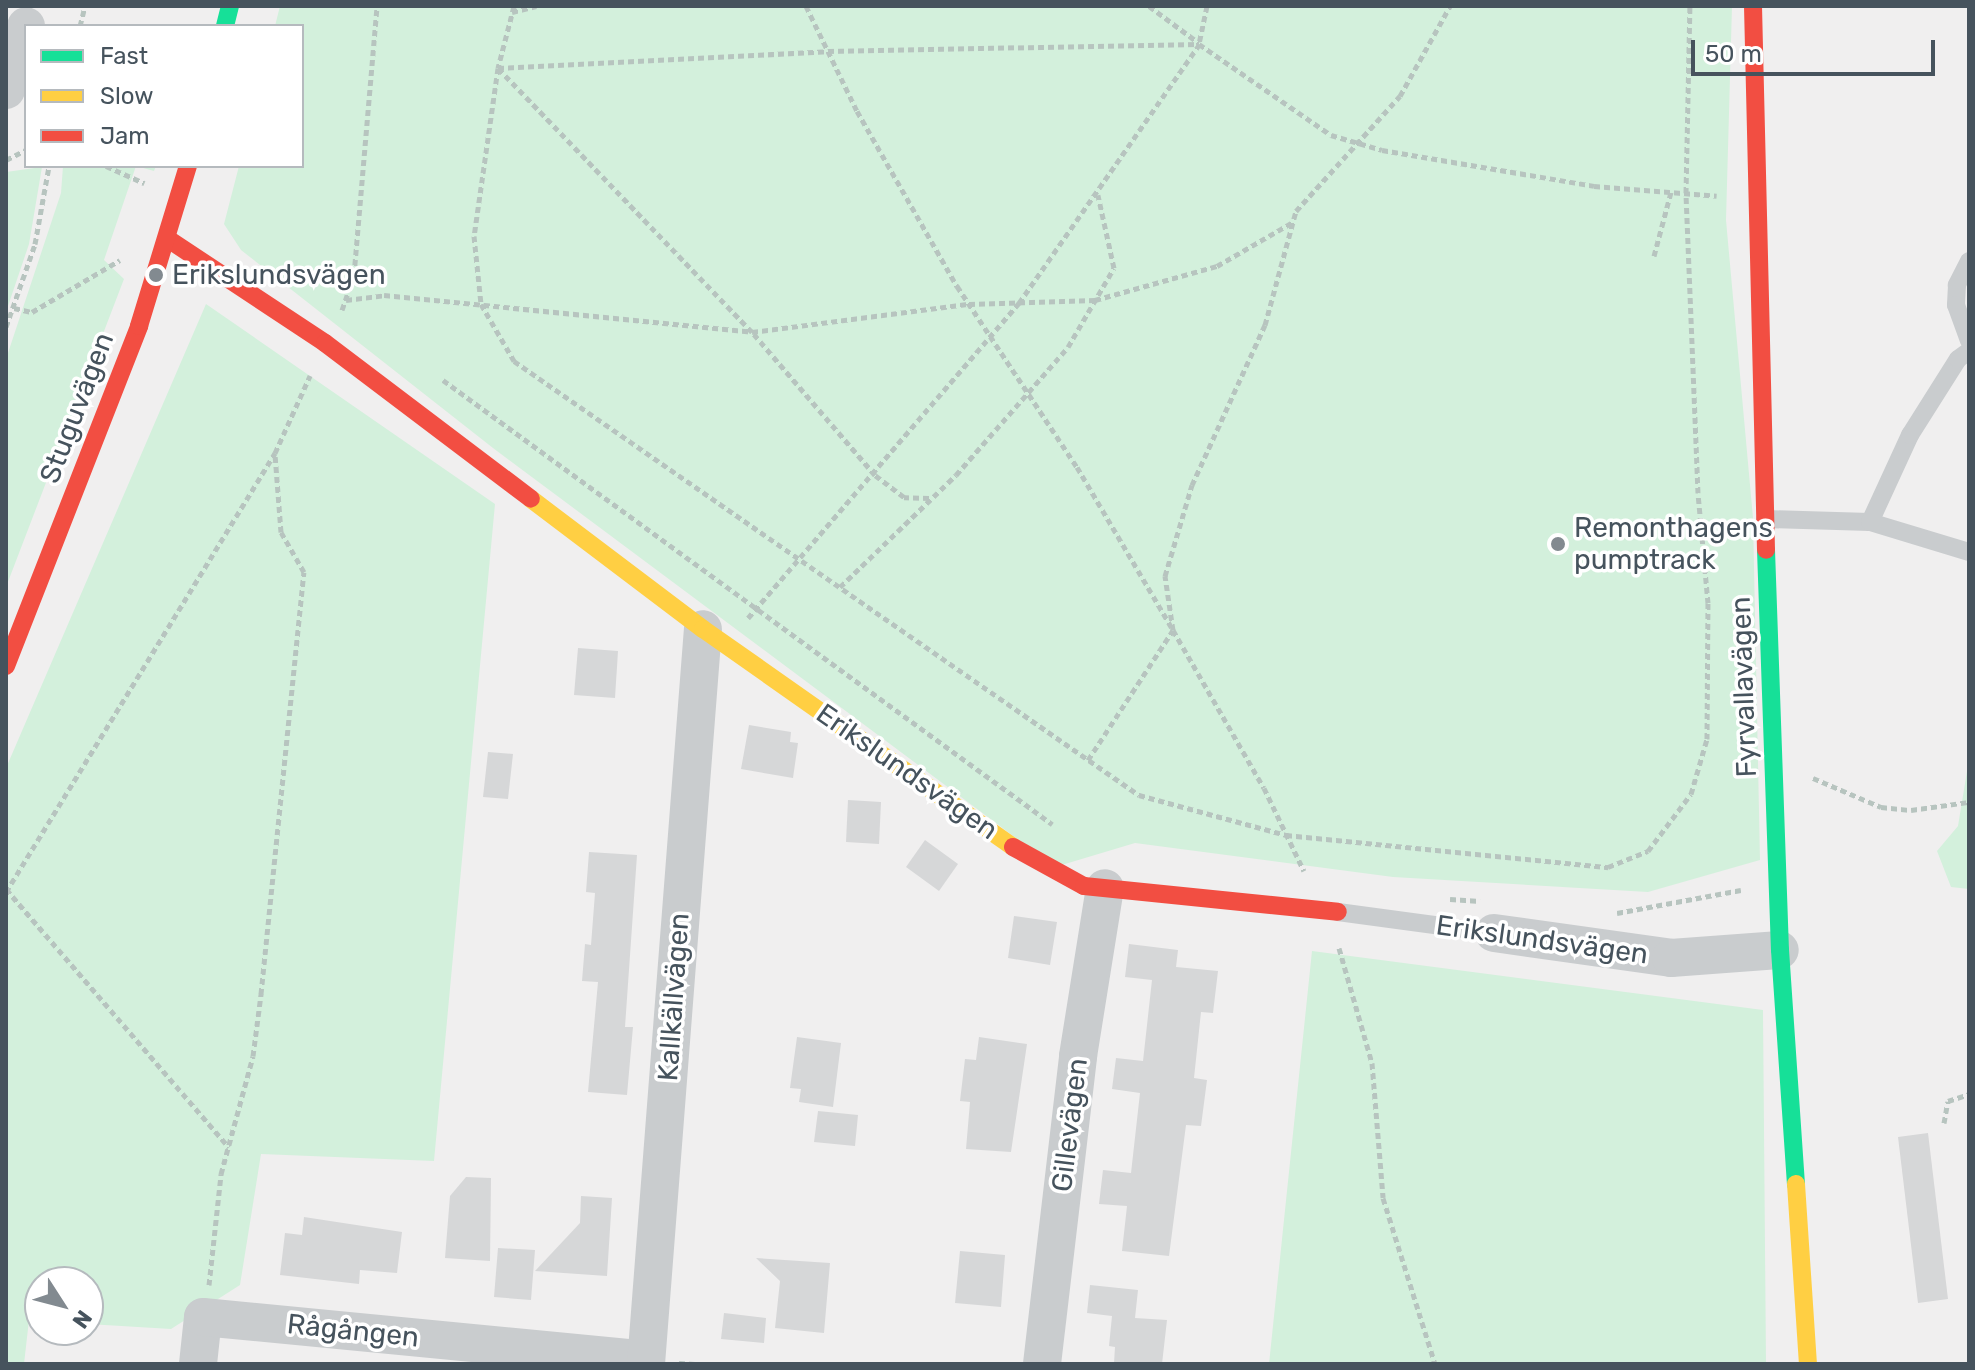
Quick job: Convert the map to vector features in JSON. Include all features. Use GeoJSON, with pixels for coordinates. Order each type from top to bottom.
{"type":"FeatureCollection","features":[{"type":"Feature","properties":{"kind":"street","name":"Fyrvallavägen"},"geometry":{"type":"LineString","coordinates":[[1753,6],[1754,199],[1780,950],[1808,1364]]}},
{"type":"Feature","properties":{"kind":"street"},"geometry":{"type":"LineString","coordinates":[[6,90],[24,32]]}},
{"type":"Feature","properties":{"kind":"street","name":"Stuguvägen"},"geometry":{"type":"LineString","coordinates":[[6,666],[139,326],[187,168]]}},
{"type":"Feature","properties":{"kind":"street","name":"Erikslundsvägen"},"geometry":{"type":"LineString","coordinates":[[168,239],[325,343],[714,637],[1034,862],[1084,886],[1333,911]]}},
{"type":"Feature","properties":{"kind":"street","name":"Kallkällvägen"},"geometry":{"type":"LineString","coordinates":[[646,1362],[714,637]]}},
{"type":"Feature","properties":{"kind":"street","name":"Gillevägen"},"geometry":{"type":"LineString","coordinates":[[1042,1364],[1078,1056],[1105,888]]}},
{"type":"Feature","properties":{"kind":"street","name":"Erikslundsvägen"},"geometry":{"type":"LineString","coordinates":[[1495,918],[1671,958],[1780,950]]}},
{"type":"Feature","properties":{"kind":"street"},"geometry":{"type":"LineString","coordinates":[[198,1364],[203,1317]]}},
{"type":"Feature","properties":{"kind":"street","name":"Rågången"},"geometry":{"type":"LineString","coordinates":[[203,1317],[646,1362]]}},
{"type":"Feature","properties":{"kind":"lane"},"geometry":{"type":"LineString","coordinates":[[234,24],[250,6]]}},
{"type":"Feature","properties":{"kind":"lane"},"geometry":{"type":"LineString","coordinates":[[1969,261],[1957,285],[1956,305],[1969,341]]}},
{"type":"Feature","properties":{"kind":"lane"},"geometry":{"type":"LineString","coordinates":[[1870,522],[1910,435],[1958,359],[1969,351]]}},
{"type":"Feature","properties":{"kind":"lane"},"geometry":{"type":"LineString","coordinates":[[1765,519],[1870,522],[1969,552]]}},
{"type":"Feature","properties":{"kind":"lane","name":"Erikslundsvägen"},"geometry":{"type":"LineString","coordinates":[[1333,911],[1495,918]]}},
{"type":"Feature","properties":{"kind":"path"},"geometry":{"type":"LineString","coordinates":[[230,1148],[6,890],[275,453],[343,308],[354,275],[377,6]]}},
{"type":"Feature","properties":{"kind":"path"},"geometry":{"type":"LineString","coordinates":[[536,6],[513,9],[498,68],[474,236],[481,304],[514,361],[1139,795],[1286,835],[1608,867],[1648,851],[1691,794],[1707,739],[1708,603],[1698,493],[1686,193],[1690,6]]}},
{"type":"Feature","properties":{"kind":"path"},"geometry":{"type":"LineString","coordinates":[[806,6],[857,111],[969,304],[1029,394],[1173,630],[1286,835],[1333,911],[1372,1063],[1383,1198],[1435,1364]]}},
{"type":"Feature","properties":{"kind":"path"},"geometry":{"type":"LineString","coordinates":[[1149,6],[1331,135],[1578,184],[1754,199]]}},
{"type":"Feature","properties":{"kind":"path"},"geometry":{"type":"LineString","coordinates":[[714,637],[758,607],[875,475],[1019,303],[1098,194],[1199,44],[1207,6]]}},
{"type":"Feature","properties":{"kind":"path"},"geometry":{"type":"LineString","coordinates":[[1088,760],[1173,630],[1165,576],[1187,500],[1265,325],[1296,211],[1355,142],[1400,96],[1450,6]]}},
{"type":"Feature","properties":{"kind":"path"},"geometry":{"type":"LineString","coordinates":[[498,68],[828,51],[1199,44]]}},
{"type":"Feature","properties":{"kind":"path"},"geometry":{"type":"LineString","coordinates":[[498,68],[752,332],[875,475],[904,497],[929,498]]}},
{"type":"Feature","properties":{"kind":"path"},"geometry":{"type":"LineString","coordinates":[[6,160],[24,151]]}},
{"type":"Feature","properties":{"kind":"path"},"geometry":{"type":"LineString","coordinates":[[6,327],[35,244],[49,168]]}},
{"type":"Feature","properties":{"kind":"path"},"geometry":{"type":"LineString","coordinates":[[111,168],[144,181],[145,195]]}},
{"type":"Feature","properties":{"kind":"path"},"geometry":{"type":"LineString","coordinates":[[1654,256],[1671,192]]}},
{"type":"Feature","properties":{"kind":"path"},"geometry":{"type":"LineString","coordinates":[[840,587],[956,475],[1068,347],[1114,268],[1098,194]]}},
{"type":"Feature","properties":{"kind":"path"},"geometry":{"type":"LineString","coordinates":[[346,300],[384,295],[752,332],[969,304],[1095,300],[1217,266],[1293,222]]}},
{"type":"Feature","properties":{"kind":"path"},"geometry":{"type":"LineString","coordinates":[[14,308],[32,312],[124,257]]}},
{"type":"Feature","properties":{"kind":"path"},"geometry":{"type":"LineString","coordinates":[[343,308],[356,317]]}},
{"type":"Feature","properties":{"kind":"path"},"geometry":{"type":"LineString","coordinates":[[433,374],[758,607],[1059,829]]}},
{"type":"Feature","properties":{"kind":"path"},"geometry":{"type":"LineString","coordinates":[[203,1317],[221,1174],[230,1148],[261,994],[304,572],[281,532],[275,453]]}},
{"type":"Feature","properties":{"kind":"path"},"geometry":{"type":"LineString","coordinates":[[1806,775],[1881,807],[1911,810],[1969,802]]}},
{"type":"Feature","properties":{"kind":"path"},"geometry":{"type":"LineString","coordinates":[[1605,914],[1780,884]]}},
{"type":"Feature","properties":{"kind":"path"},"geometry":{"type":"LineString","coordinates":[[1434,897],[1495,918]]}},
{"type":"Feature","properties":{"kind":"path"},"geometry":{"type":"LineString","coordinates":[[1944,1123],[1948,1101],[1969,1094]]}},
{"type":"Feature","properties":{"kind":"green space"},"geometry":{"type":"Polygon","coordinates":[[[280,6],[1732,6],[1726,220],[1753,518],[1760,860],[1648,892],[1393,877],[1135,843],[1055,867],[493,448],[241,250],[224,224],[238,168],[304,168],[304,24],[276,24],[280,6]]]}},
{"type":"Feature","properties":{"kind":"green space"},"geometry":{"type":"Polygon","coordinates":[[[42,168],[29,244],[6,312],[6,172],[42,168]]]}},
{"type":"Feature","properties":{"kind":"green space"},"geometry":{"type":"Polygon","coordinates":[[[63,168],[135,168],[104,260],[124,279],[6,587],[6,359],[61,193],[63,168]]]}},
{"type":"Feature","properties":{"kind":"green space"},"geometry":{"type":"Polygon","coordinates":[[[206,304],[495,504],[434,1161],[261,1154],[240,1285],[171,1329],[104,1325],[104,1266],[24,1266],[24,1364],[6,1364],[6,768],[206,304]]]}},
{"type":"Feature","properties":{"kind":"green space"},"geometry":{"type":"Polygon","coordinates":[[[1969,759],[1969,889],[1951,887],[1937,851],[1958,826],[1969,759]]]}},
{"type":"Feature","properties":{"kind":"green space"},"geometry":{"type":"Polygon","coordinates":[[[1312,951],[1763,1010],[1766,1364],[1269,1364],[1312,951]]]}},
{"type":"Feature","properties":{"kind":"building"},"geometry":{"type":"Polygon","coordinates":[[[578,648],[618,651],[615,698],[574,695],[578,648]]]}},
{"type":"Feature","properties":{"kind":"building"},"geometry":{"type":"Polygon","coordinates":[[[749,725],[791,732],[790,742],[798,743],[793,778],[741,769],[749,725]]]}},
{"type":"Feature","properties":{"kind":"building"},"geometry":{"type":"Polygon","coordinates":[[[488,752],[513,754],[508,799],[483,797],[488,752]]]}},
{"type":"Feature","properties":{"kind":"building"},"geometry":{"type":"Polygon","coordinates":[[[848,800],[881,802],[879,844],[846,842],[848,800]]]}},
{"type":"Feature","properties":{"kind":"building"},"geometry":{"type":"Polygon","coordinates":[[[925,840],[958,864],[939,891],[906,867],[925,840]]]}},
{"type":"Feature","properties":{"kind":"building"},"geometry":{"type":"Polygon","coordinates":[[[589,852],[637,855],[625,1027],[633,1027],[627,1095],[588,1092],[598,982],[582,981],[585,944],[591,945],[595,893],[586,892],[589,852]]]}},
{"type":"Feature","properties":{"kind":"building"},"geometry":{"type":"Polygon","coordinates":[[[1014,916],[1057,922],[1050,965],[1008,958],[1014,916]]]}},
{"type":"Feature","properties":{"kind":"building"},"geometry":{"type":"Polygon","coordinates":[[[1129,944],[1178,950],[1176,967],[1218,971],[1213,1013],[1201,1012],[1194,1078],[1207,1080],[1201,1126],[1186,1125],[1169,1256],[1122,1251],[1127,1206],[1099,1204],[1103,1170],[1131,1173],[1140,1093],[1112,1089],[1116,1058],[1143,1061],[1152,980],[1125,977],[1129,944]]]}},
{"type":"Feature","properties":{"kind":"building"},"geometry":{"type":"Polygon","coordinates":[[[797,1037],[841,1043],[833,1107],[799,1102],[801,1089],[790,1088],[797,1037]]]}},
{"type":"Feature","properties":{"kind":"building"},"geometry":{"type":"Polygon","coordinates":[[[979,1037],[1027,1044],[1011,1152],[966,1149],[970,1102],[960,1101],[965,1059],[976,1060],[979,1037]]]}},
{"type":"Feature","properties":{"kind":"building"},"geometry":{"type":"Polygon","coordinates":[[[818,1111],[858,1115],[855,1146],[814,1142],[818,1111]]]}},
{"type":"Feature","properties":{"kind":"building"},"geometry":{"type":"Polygon","coordinates":[[[1928,1133],[1948,1299],[1918,1303],[1898,1137],[1928,1133]]]}},
{"type":"Feature","properties":{"kind":"building"},"geometry":{"type":"Polygon","coordinates":[[[466,1177],[491,1178],[490,1261],[445,1258],[450,1196],[466,1177]]]}},
{"type":"Feature","properties":{"kind":"building"},"geometry":{"type":"Polygon","coordinates":[[[581,1196],[612,1198],[607,1276],[535,1271],[580,1223],[581,1196]]]}},
{"type":"Feature","properties":{"kind":"building"},"geometry":{"type":"Polygon","coordinates":[[[304,1217],[402,1232],[397,1273],[360,1270],[359,1284],[280,1275],[285,1233],[302,1235],[304,1217]]]}},
{"type":"Feature","properties":{"kind":"building"},"geometry":{"type":"Polygon","coordinates":[[[498,1248],[535,1250],[531,1300],[494,1297],[498,1248]]]}},
{"type":"Feature","properties":{"kind":"building"},"geometry":{"type":"Polygon","coordinates":[[[960,1251],[1005,1255],[1001,1307],[955,1303],[960,1251]]]}},
{"type":"Feature","properties":{"kind":"building"},"geometry":{"type":"Polygon","coordinates":[[[756,1258],[830,1263],[824,1333],[775,1328],[780,1281],[756,1258]]]}},
{"type":"Feature","properties":{"kind":"building"},"geometry":{"type":"Polygon","coordinates":[[[1090,1285],[1138,1290],[1135,1318],[1167,1320],[1162,1364],[1114,1363],[1115,1347],[1109,1346],[1112,1316],[1087,1313],[1090,1285]]]}},
{"type":"Feature","properties":{"kind":"building"},"geometry":{"type":"Polygon","coordinates":[[[724,1313],[766,1318],[764,1343],[721,1339],[724,1313]]]}},
{"type":"Feature","properties":{"kind":"traffic: fast"},"geometry":{"type":"LineString","coordinates":[[226,24],[230,6]]}},
{"type":"Feature","properties":{"kind":"traffic: fast"},"geometry":{"type":"LineString","coordinates":[[1766,550],[1780,950],[1796,1184]]}},
{"type":"Feature","properties":{"kind":"traffic: slow"},"geometry":{"type":"LineString","coordinates":[[531,499],[703,629],[1013,847]]}},
{"type":"Feature","properties":{"kind":"traffic: slow"},"geometry":{"type":"LineString","coordinates":[[1796,1184],[1808,1364]]}},
{"type":"Feature","properties":{"kind":"traffic: jam"},"geometry":{"type":"LineString","coordinates":[[1753,6],[1766,550]]}},
{"type":"Feature","properties":{"kind":"traffic: jam"},"geometry":{"type":"LineString","coordinates":[[6,666],[139,326],[187,168]]}},
{"type":"Feature","properties":{"kind":"traffic: jam"},"geometry":{"type":"LineString","coordinates":[[168,239],[325,343],[531,499]]}},
{"type":"Feature","properties":{"kind":"traffic: jam"},"geometry":{"type":"LineString","coordinates":[[1013,847],[1084,886],[1338,912]]}},
{"type":"Feature","properties":{"kind":"place","name":"Erikslundsvägen"},"geometry":{"type":"Point","coordinates":[156,275]}},
{"type":"Feature","properties":{"kind":"place","name":"Remonthagens pumptrack"},"geometry":{"type":"Point","coordinates":[1558,544]}}]}
